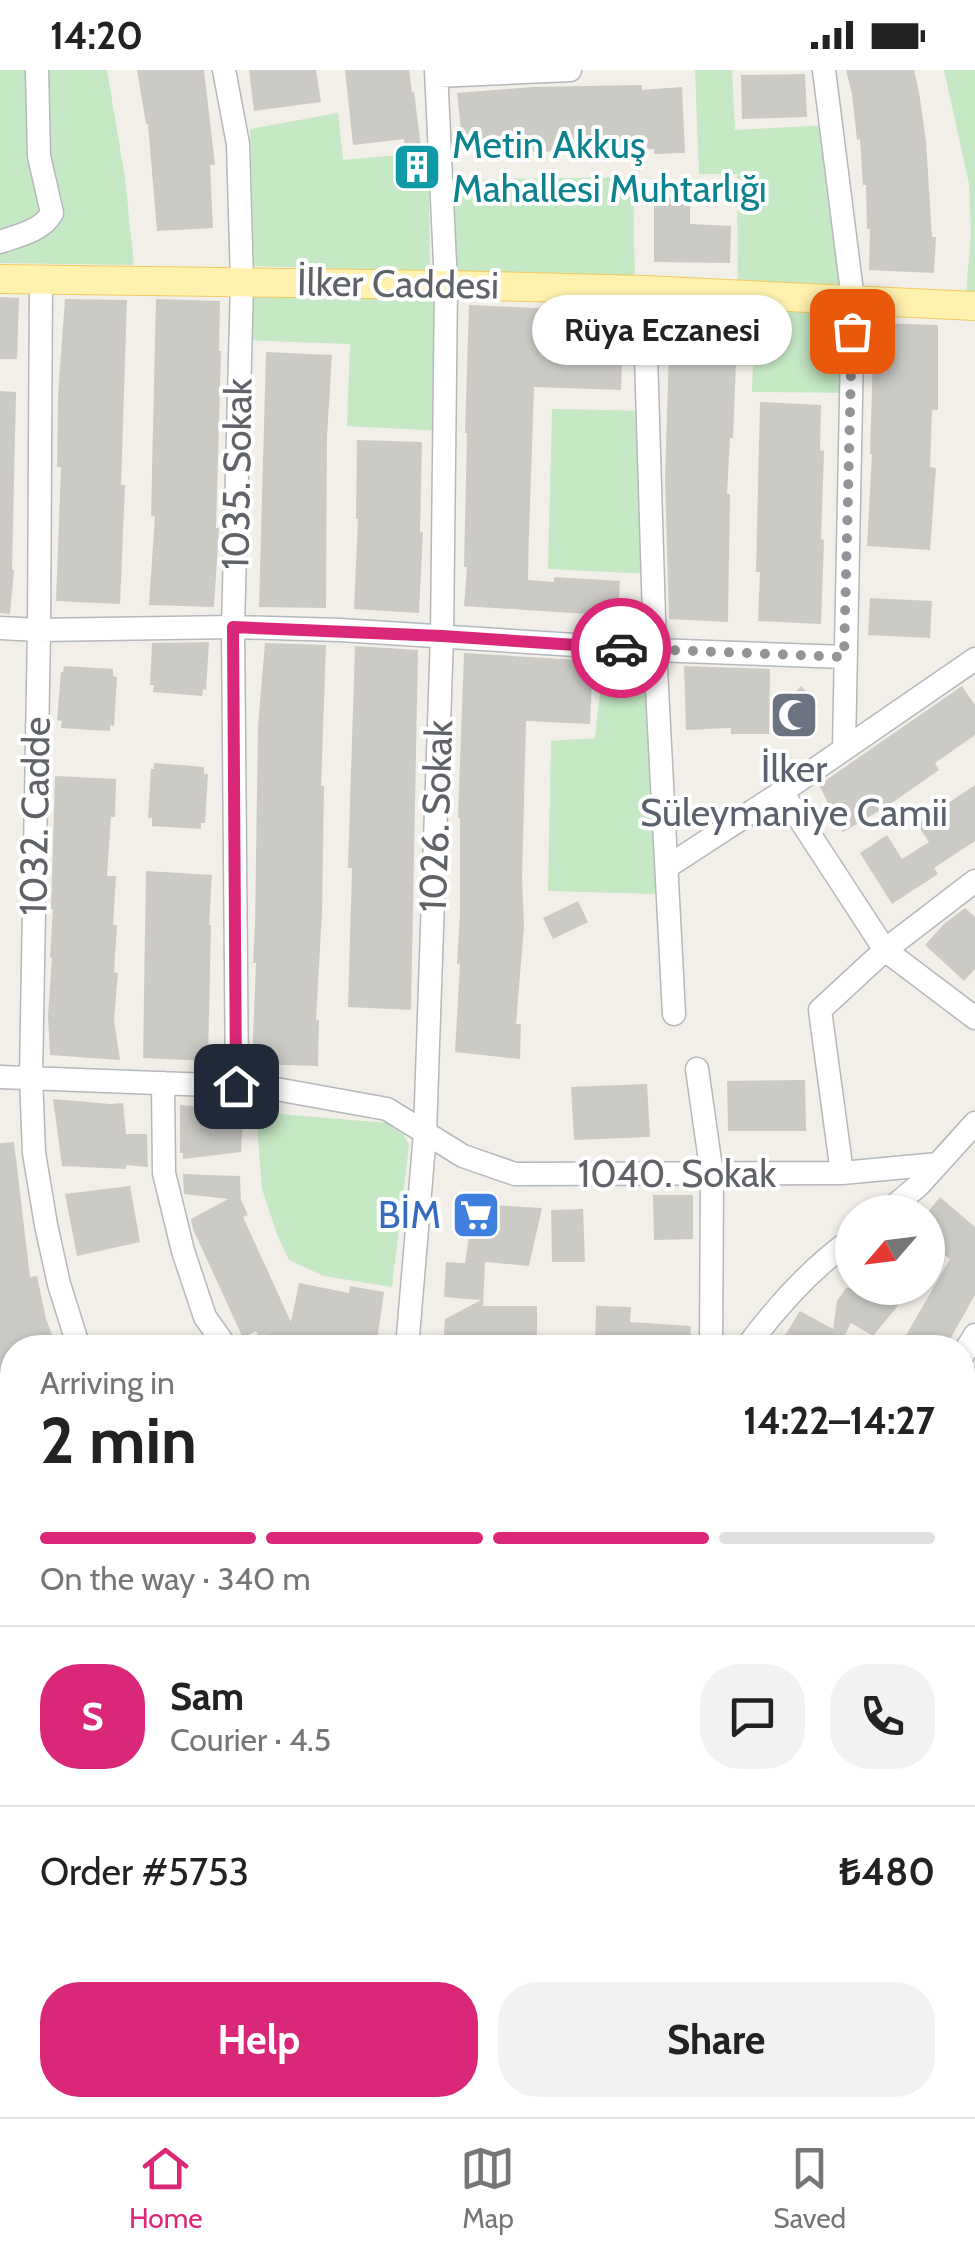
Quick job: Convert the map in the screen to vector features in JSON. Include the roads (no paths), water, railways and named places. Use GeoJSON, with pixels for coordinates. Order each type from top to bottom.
{"type":"FeatureCollection","features":[{"type":"Feature","properties":{"kind":"main road","name":"İlker Caddesi"},"geometry":{"type":"LineString","coordinates":[[0,279],[446,284],[975,306]]}},
{"type":"Feature","properties":{"kind":"street"},"geometry":{"type":"LineString","coordinates":[[0,242],[36,229],[52,213],[39,156],[37,70]]}},
{"type":"Feature","properties":{"kind":"street","name":"1035. Sokak"},"geometry":{"type":"LineString","coordinates":[[224,70],[238,144],[242,282],[233,627],[236,1086]]}},
{"type":"Feature","properties":{"kind":"street"},"geometry":{"type":"LineString","coordinates":[[437,73],[570,70]]}},
{"type":"Feature","properties":{"kind":"street"},"geometry":{"type":"LineString","coordinates":[[824,70],[853,300],[844,748]]}},
{"type":"Feature","properties":{"kind":"street","name":"1026. Sokak"},"geometry":{"type":"LineString","coordinates":[[407,1335],[424,1133],[442,636],[446,284],[437,73]]}},
{"type":"Feature","properties":{"kind":"street","name":"1032. Cadde"},"geometry":{"type":"LineString","coordinates":[[41,279],[30,1078],[34,1152],[46,1225],[58,1284],[75,1335]]}},
{"type":"Feature","properties":{"kind":"street"},"geometry":{"type":"LineString","coordinates":[[644,290],[655,650],[674,1014]]}},
{"type":"Feature","properties":{"kind":"street"},"geometry":{"type":"LineString","coordinates":[[0,628],[233,627],[844,657]]}},
{"type":"Feature","properties":{"kind":"street"},"geometry":{"type":"LineString","coordinates":[[668,867],[975,659]]}},
{"type":"Feature","properties":{"kind":"street"},"geometry":{"type":"LineString","coordinates":[[782,792],[884,950],[975,1018]]}},
{"type":"Feature","properties":{"kind":"street"},"geometry":{"type":"LineString","coordinates":[[842,1174],[820,1010],[884,950],[975,881]]}},
{"type":"Feature","properties":{"kind":"street"},"geometry":{"type":"LineString","coordinates":[[697,1069],[712,1175],[712,1335]]}},
{"type":"Feature","properties":{"kind":"street","name":"1040. Sokak"},"geometry":{"type":"LineString","coordinates":[[0,1077],[265,1088],[387,1109],[463,1156],[515,1174],[842,1174],[938,1164]]}},
{"type":"Feature","properties":{"kind":"street"},"geometry":{"type":"LineString","coordinates":[[164,1083],[164,1174],[205,1317],[218,1335]]}},
{"type":"Feature","properties":{"kind":"street"},"geometry":{"type":"LineString","coordinates":[[908,1195],[975,1122]]}},
{"type":"Feature","properties":{"kind":"street"},"geometry":{"type":"LineString","coordinates":[[756,1335],[777,1306],[835,1251]]}},
{"type":"Feature","properties":{"kind":"place","name":"Metin Akkuş Mahallesi Muhtarlığı"},"geometry":{"type":"Point","coordinates":[417,167]}},
{"type":"Feature","properties":{"kind":"place","name":"Rüya Eczanesi"},"geometry":{"type":"Point","coordinates":[852,331]}},
{"type":"Feature","properties":{"kind":"place","name":"İlker Süleymaniye Camii"},"geometry":{"type":"Point","coordinates":[794,715]}},
{"type":"Feature","properties":{"kind":"place","name":"BİM"},"geometry":{"type":"Point","coordinates":[476,1215]}}]}
